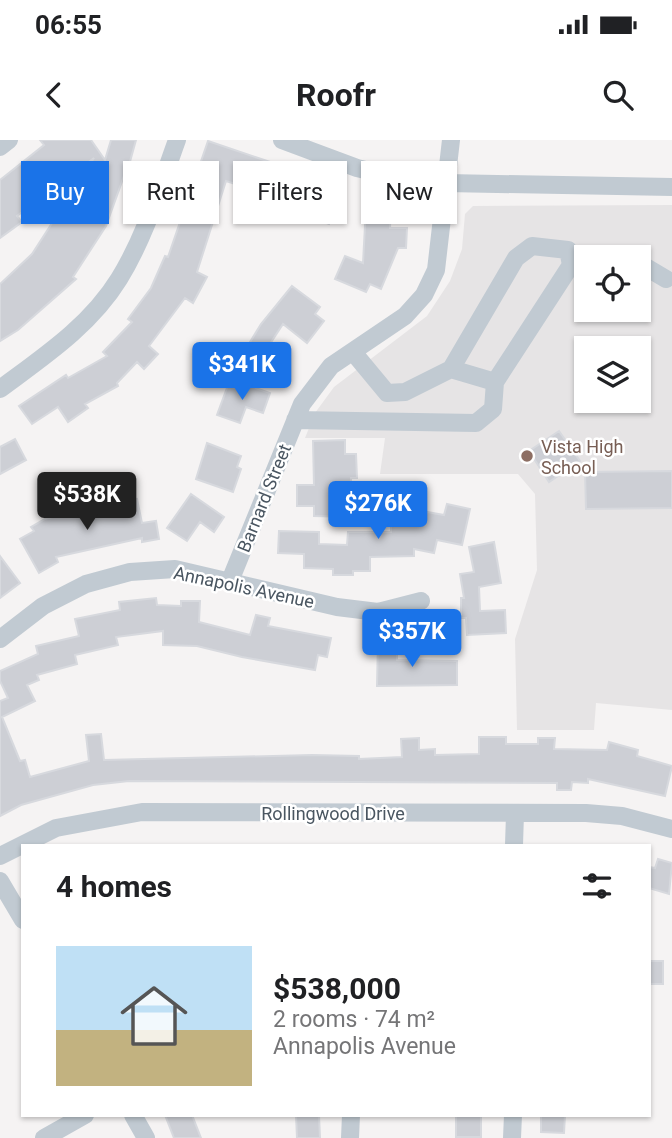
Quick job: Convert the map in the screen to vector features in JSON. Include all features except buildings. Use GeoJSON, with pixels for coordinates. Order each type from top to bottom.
{"type":"FeatureCollection","features":[{"type":"Feature","properties":{"kind":"street"},"geometry":{"type":"LineString","coordinates":[[0,147],[9,140]]}},
{"type":"Feature","properties":{"kind":"street"},"geometry":{"type":"LineString","coordinates":[[0,389],[72,332],[118,281],[141,240],[177,140]]}},
{"type":"Feature","properties":{"kind":"street"},"geometry":{"type":"LineString","coordinates":[[282,140],[361,169]]}},
{"type":"Feature","properties":{"kind":"street","name":"Barnard Street"},"geometry":{"type":"LineString","coordinates":[[449,161],[451,140]]}},
{"type":"Feature","properties":{"kind":"street"},"geometry":{"type":"LineString","coordinates":[[457,183],[672,187]]}},
{"type":"Feature","properties":{"kind":"street","name":"Barnard Street"},"geometry":{"type":"LineString","coordinates":[[230,581],[302,404],[331,366],[405,316],[424,295],[436,270],[441,224]]}},
{"type":"Feature","properties":{"kind":"street"},"geometry":{"type":"LineString","coordinates":[[295,420],[476,423],[493,409],[495,382],[571,265],[568,250],[532,246],[516,258],[451,369],[405,392],[387,393],[353,352]]}},
{"type":"Feature","properties":{"kind":"street"},"geometry":{"type":"LineString","coordinates":[[651,270],[670,282]]}},
{"type":"Feature","properties":{"kind":"street"},"geometry":{"type":"LineString","coordinates":[[451,369],[495,382]]}},
{"type":"Feature","properties":{"kind":"street"},"geometry":{"type":"LineString","coordinates":[[405,392],[415,423]]}},
{"type":"Feature","properties":{"kind":"street","name":"Annapolis Avenue"},"geometry":{"type":"LineString","coordinates":[[0,639],[43,606],[86,584],[130,572],[175,569],[337,607],[378,612],[421,601]]}},
{"type":"Feature","properties":{"kind":"street","name":"Rollingwood Drive"},"geometry":{"type":"LineString","coordinates":[[24,844],[57,828],[142,812],[622,816],[672,829]]}},
{"type":"Feature","properties":{"kind":"street"},"geometry":{"type":"LineString","coordinates":[[514,844],[515,814]]}},
{"type":"Feature","properties":{"kind":"street","name":"Rollingwood Drive"},"geometry":{"type":"LineString","coordinates":[[0,856],[21,846]]}},
{"type":"Feature","properties":{"kind":"street"},"geometry":{"type":"LineString","coordinates":[[0,881],[21,917]]}},
{"type":"Feature","properties":{"kind":"street"},"geometry":{"type":"LineString","coordinates":[[44,1138],[81,1117]]}},
{"type":"Feature","properties":{"kind":"street"},"geometry":{"type":"LineString","coordinates":[[135,1117],[146,1138]]}},
{"type":"Feature","properties":{"kind":"street"},"geometry":{"type":"LineString","coordinates":[[351,1117],[351,1138]]}},
{"type":"Feature","properties":{"kind":"street"},"geometry":{"type":"LineString","coordinates":[[512,1138],[513,1117]]}},
{"type":"Feature","properties":{"kind":"shaded area","name":"Vista High School"},"geometry":{"type":"Polygon","coordinates":[[[672,205],[672,710],[596,703],[594,730],[517,730],[515,639],[537,570],[535,494],[518,474],[380,474],[385,438],[305,438],[315,413],[334,387],[427,316],[450,281],[462,249],[465,214],[473,206],[672,205]]]}},
{"type":"Feature","properties":{"kind":"place","name":"Vista High School"},"geometry":{"type":"Point","coordinates":[527,456]}}]}
